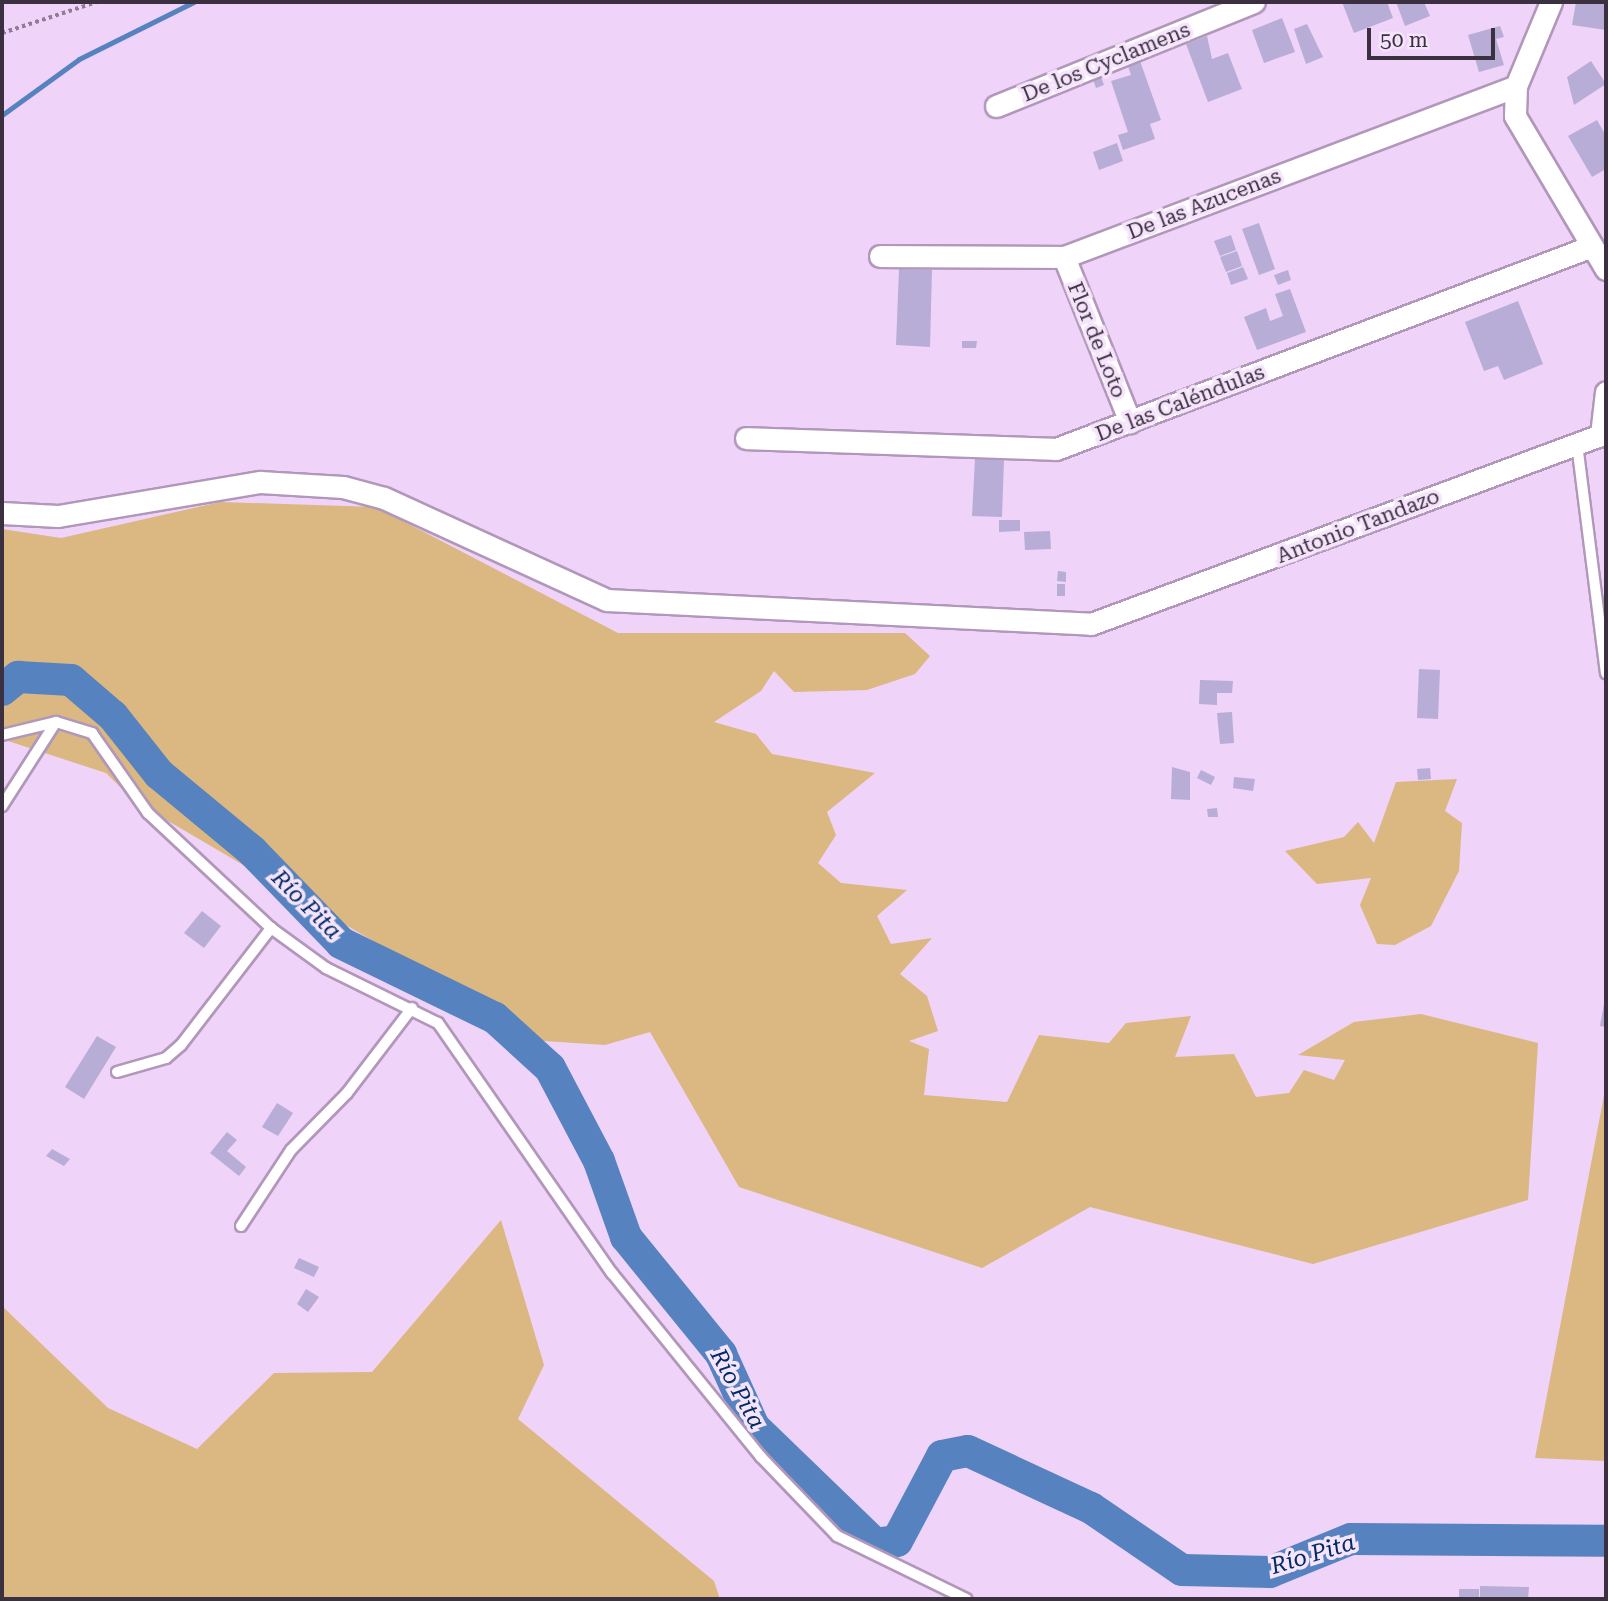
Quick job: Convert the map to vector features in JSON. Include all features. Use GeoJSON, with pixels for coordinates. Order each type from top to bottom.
{"type":"FeatureCollection","features":[{"type":"Feature","properties":{"kind":"street","name":"De los Cyclamens"},"geometry":{"type":"LineString","coordinates":[[996,106],[1254,2]]}},
{"type":"Feature","properties":{"kind":"street"},"geometry":{"type":"LineString","coordinates":[[1550,2],[1516,86],[1515,116],[1526,141],[1606,269]]}},
{"type":"Feature","properties":{"kind":"street","name":"De las Azucenas"},"geometry":{"type":"LineString","coordinates":[[880,256],[1064,257],[1516,86]]}},
{"type":"Feature","properties":{"kind":"street","name":"De las Caléndulas"},"geometry":{"type":"LineString","coordinates":[[746,439],[1051,450],[1592,246]]}},
{"type":"Feature","properties":{"kind":"street","name":"Flor de Loto"},"geometry":{"type":"LineString","coordinates":[[1064,257],[1130,422]]}},
{"type":"Feature","properties":{"kind":"street"},"geometry":{"type":"LineString","coordinates":[[1603,434],[1606,392]]}},
{"type":"Feature","properties":{"kind":"street","name":"Antonio Tandazo"},"geometry":{"type":"LineString","coordinates":[[2,513],[58,516],[260,482],[343,487],[384,498],[607,600],[1043,623],[1110,620],[1603,434]]}},
{"type":"Feature","properties":{"kind":"lane"},"geometry":{"type":"LineString","coordinates":[[1577,444],[1606,673]]}},
{"type":"Feature","properties":{"kind":"lane"},"geometry":{"type":"LineString","coordinates":[[2,806],[56,722]]}},
{"type":"Feature","properties":{"kind":"lane"},"geometry":{"type":"LineString","coordinates":[[2,735],[56,722],[92,733],[148,813],[271,928],[326,968],[438,1023],[612,1273],[761,1457],[837,1536],[966,1599]]}},
{"type":"Feature","properties":{"kind":"lane"},"geometry":{"type":"LineString","coordinates":[[117,1072],[166,1058],[181,1045],[271,928]]}},
{"type":"Feature","properties":{"kind":"lane"},"geometry":{"type":"LineString","coordinates":[[241,1226],[291,1150],[347,1093],[412,1008]]}},
{"type":"Feature","properties":{"kind":"path"},"geometry":{"type":"LineString","coordinates":[[2,33],[97,2]]}},
{"type":"Feature","properties":{"kind":"shaded area"},"geometry":{"type":"Polygon","coordinates":[[[220,502],[376,507],[618,633],[905,633],[930,656],[915,674],[867,690],[794,692],[774,671],[761,691],[714,722],[756,734],[772,754],[875,773],[827,812],[836,835],[818,863],[841,883],[907,890],[877,916],[891,944],[932,938],[900,974],[927,996],[938,1031],[909,1041],[929,1049],[924,1095],[1007,1102],[1039,1035],[1109,1043],[1126,1023],[1191,1016],[1175,1057],[1234,1054],[1256,1097],[1289,1093],[1304,1070],[1334,1080],[1345,1060],[1298,1055],[1354,1022],[1421,1014],[1538,1043],[1528,1200],[1313,1264],[1090,1207],[982,1268],[739,1187],[650,1032],[605,1045],[544,1041],[134,801],[106,773],[2,739],[2,529],[61,538],[220,502]]]}},
{"type":"Feature","properties":{"kind":"shaded area"},"geometry":{"type":"Polygon","coordinates":[[[1457,779],[1445,811],[1462,823],[1459,871],[1431,926],[1395,945],[1377,944],[1360,905],[1371,878],[1317,884],[1285,851],[1344,837],[1358,822],[1374,843],[1396,782],[1457,779]]]}},
{"type":"Feature","properties":{"kind":"shaded area"},"geometry":{"type":"Polygon","coordinates":[[[1606,1085],[1606,1461],[1535,1458],[1606,1085]]]}},
{"type":"Feature","properties":{"kind":"shaded area"},"geometry":{"type":"Polygon","coordinates":[[[501,1220],[544,1365],[518,1419],[714,1581],[720,1599],[2,1599],[2,1306],[108,1408],[197,1449],[274,1373],[372,1372],[501,1220]]]}},
{"type":"Feature","properties":{"kind":"building"},"geometry":{"type":"Polygon","coordinates":[[[1342,2],[1387,2],[1393,18],[1354,33],[1342,2]]]}},
{"type":"Feature","properties":{"kind":"building"},"geometry":{"type":"Polygon","coordinates":[[[1396,2],[1424,2],[1430,16],[1405,26],[1396,2]]]}},
{"type":"Feature","properties":{"kind":"building"},"geometry":{"type":"Polygon","coordinates":[[[1576,2],[1606,2],[1606,30],[1572,25],[1576,2]]]}},
{"type":"Feature","properties":{"kind":"building"},"geometry":{"type":"Polygon","coordinates":[[[1282,18],[1295,52],[1264,63],[1252,30],[1282,18]]]}},
{"type":"Feature","properties":{"kind":"building"},"geometry":{"type":"Polygon","coordinates":[[[1307,24],[1323,57],[1306,64],[1294,29],[1307,24]]]}},
{"type":"Feature","properties":{"kind":"building"},"geometry":{"type":"Polygon","coordinates":[[[1500,26],[1504,37],[1496,39],[1504,65],[1479,72],[1468,35],[1500,26]]]}},
{"type":"Feature","properties":{"kind":"building"},"geometry":{"type":"Polygon","coordinates":[[[1207,36],[1212,59],[1228,53],[1242,89],[1208,102],[1186,44],[1207,36]]]}},
{"type":"Feature","properties":{"kind":"building"},"geometry":{"type":"Polygon","coordinates":[[[1140,61],[1161,120],[1150,124],[1155,139],[1123,150],[1118,135],[1128,132],[1111,81],[1131,75],[1128,66],[1140,61]]]}},
{"type":"Feature","properties":{"kind":"building"},"geometry":{"type":"Polygon","coordinates":[[[1591,61],[1606,84],[1574,105],[1567,77],[1591,61]]]}},
{"type":"Feature","properties":{"kind":"building"},"geometry":{"type":"Polygon","coordinates":[[[1100,74],[1104,85],[1096,88],[1092,77],[1100,74]]]}},
{"type":"Feature","properties":{"kind":"building"},"geometry":{"type":"Polygon","coordinates":[[[1597,120],[1606,136],[1606,169],[1592,177],[1568,136],[1597,120]]]}},
{"type":"Feature","properties":{"kind":"building"},"geometry":{"type":"Polygon","coordinates":[[[1117,143],[1123,161],[1099,170],[1093,152],[1117,143]]]}},
{"type":"Feature","properties":{"kind":"building"},"geometry":{"type":"Polygon","coordinates":[[[1259,223],[1275,269],[1259,275],[1242,229],[1259,223]]]}},
{"type":"Feature","properties":{"kind":"building"},"geometry":{"type":"Polygon","coordinates":[[[1231,235],[1236,250],[1220,256],[1214,241],[1231,235]]]}},
{"type":"Feature","properties":{"kind":"building"},"geometry":{"type":"Polygon","coordinates":[[[1237,251],[1242,266],[1226,272],[1220,257],[1237,251]]]}},
{"type":"Feature","properties":{"kind":"building"},"geometry":{"type":"Polygon","coordinates":[[[1243,267],[1248,279],[1231,285],[1227,273],[1243,267]]]}},
{"type":"Feature","properties":{"kind":"building"},"geometry":{"type":"Polygon","coordinates":[[[899,269],[932,270],[930,347],[896,345],[899,269]]]}},
{"type":"Feature","properties":{"kind":"building"},"geometry":{"type":"Polygon","coordinates":[[[1288,270],[1291,280],[1278,285],[1274,275],[1288,270]]]}},
{"type":"Feature","properties":{"kind":"building"},"geometry":{"type":"Polygon","coordinates":[[[1290,289],[1306,332],[1257,350],[1244,317],[1266,308],[1270,321],[1283,316],[1275,294],[1290,289]]]}},
{"type":"Feature","properties":{"kind":"building"},"geometry":{"type":"Polygon","coordinates":[[[1518,301],[1543,364],[1504,380],[1498,366],[1484,371],[1465,322],[1518,301]]]}},
{"type":"Feature","properties":{"kind":"building"},"geometry":{"type":"Polygon","coordinates":[[[962,341],[977,341],[976,348],[962,348],[962,341]]]}},
{"type":"Feature","properties":{"kind":"building"},"geometry":{"type":"Polygon","coordinates":[[[975,459],[1004,460],[1002,517],[972,516],[975,459]]]}},
{"type":"Feature","properties":{"kind":"building"},"geometry":{"type":"Polygon","coordinates":[[[999,520],[1020,520],[1020,531],[999,532],[999,520]]]}},
{"type":"Feature","properties":{"kind":"building"},"geometry":{"type":"Polygon","coordinates":[[[1050,531],[1051,549],[1025,550],[1024,532],[1050,531]]]}},
{"type":"Feature","properties":{"kind":"building"},"geometry":{"type":"Polygon","coordinates":[[[1058,571],[1066,572],[1066,582],[1057,581],[1058,571]]]}},
{"type":"Feature","properties":{"kind":"building"},"geometry":{"type":"Polygon","coordinates":[[[1057,584],[1065,584],[1065,596],[1057,596],[1057,584]]]}},
{"type":"Feature","properties":{"kind":"building"},"geometry":{"type":"Polygon","coordinates":[[[1419,669],[1440,670],[1438,719],[1417,718],[1419,669]]]}},
{"type":"Feature","properties":{"kind":"building"},"geometry":{"type":"Polygon","coordinates":[[[1200,680],[1233,681],[1232,693],[1217,693],[1217,705],[1199,704],[1200,680]]]}},
{"type":"Feature","properties":{"kind":"building"},"geometry":{"type":"Polygon","coordinates":[[[1232,712],[1234,743],[1220,744],[1217,713],[1232,712]]]}},
{"type":"Feature","properties":{"kind":"building"},"geometry":{"type":"Polygon","coordinates":[[[1172,767],[1190,772],[1190,800],[1171,799],[1172,767]]]}},
{"type":"Feature","properties":{"kind":"building"},"geometry":{"type":"Polygon","coordinates":[[[1430,768],[1431,779],[1418,780],[1417,769],[1430,768]]]}},
{"type":"Feature","properties":{"kind":"building"},"geometry":{"type":"Polygon","coordinates":[[[1201,770],[1215,777],[1211,785],[1197,778],[1201,770]]]}},
{"type":"Feature","properties":{"kind":"building"},"geometry":{"type":"Polygon","coordinates":[[[1234,777],[1255,779],[1253,791],[1233,788],[1234,777]]]}},
{"type":"Feature","properties":{"kind":"building"},"geometry":{"type":"Polygon","coordinates":[[[1217,808],[1218,817],[1208,817],[1207,809],[1217,808]]]}},
{"type":"Feature","properties":{"kind":"building"},"geometry":{"type":"Polygon","coordinates":[[[202,911],[221,926],[204,948],[184,933],[202,911]]]}},
{"type":"Feature","properties":{"kind":"building"},"geometry":{"type":"Polygon","coordinates":[[[1605,998],[1606,1027],[1600,1026],[1605,998]]]}},
{"type":"Feature","properties":{"kind":"building"},"geometry":{"type":"Polygon","coordinates":[[[97,1036],[116,1047],[84,1099],[65,1087],[97,1036]]]}},
{"type":"Feature","properties":{"kind":"building"},"geometry":{"type":"Polygon","coordinates":[[[277,1103],[293,1113],[278,1136],[262,1127],[277,1103]]]}},
{"type":"Feature","properties":{"kind":"building"},"geometry":{"type":"Polygon","coordinates":[[[227,1132],[237,1140],[227,1151],[246,1167],[239,1176],[210,1153],[227,1132]]]}},
{"type":"Feature","properties":{"kind":"building"},"geometry":{"type":"Polygon","coordinates":[[[52,1149],[70,1159],[64,1166],[46,1156],[52,1149]]]}},
{"type":"Feature","properties":{"kind":"building"},"geometry":{"type":"Polygon","coordinates":[[[299,1258],[319,1267],[314,1277],[294,1268],[299,1258]]]}},
{"type":"Feature","properties":{"kind":"building"},"geometry":{"type":"Polygon","coordinates":[[[306,1289],[319,1297],[308,1312],[297,1304],[306,1289]]]}},
{"type":"Feature","properties":{"kind":"building"},"geometry":{"type":"Polygon","coordinates":[[[1480,1586],[1529,1587],[1528,1599],[1480,1599],[1480,1586]]]}},
{"type":"Feature","properties":{"kind":"building"},"geometry":{"type":"Polygon","coordinates":[[[1459,1589],[1479,1589],[1479,1599],[1459,1599],[1459,1589]]]}},
{"type":"Feature","properties":{"kind":"waterway"},"geometry":{"type":"LineString","coordinates":[[2,115],[79,59],[194,2]]}},
{"type":"Feature","properties":{"kind":"waterway","name":"Río Pita"},"geometry":{"type":"LineString","coordinates":[[2,690],[18,677],[71,680],[113,716],[159,774],[252,851],[341,943],[495,1018],[550,1068],[599,1161],[626,1237],[721,1354],[754,1427],[875,1544],[897,1541],[942,1456],[968,1451],[1091,1508],[1182,1570],[1270,1572],[1351,1539],[1606,1541]]}}]}
